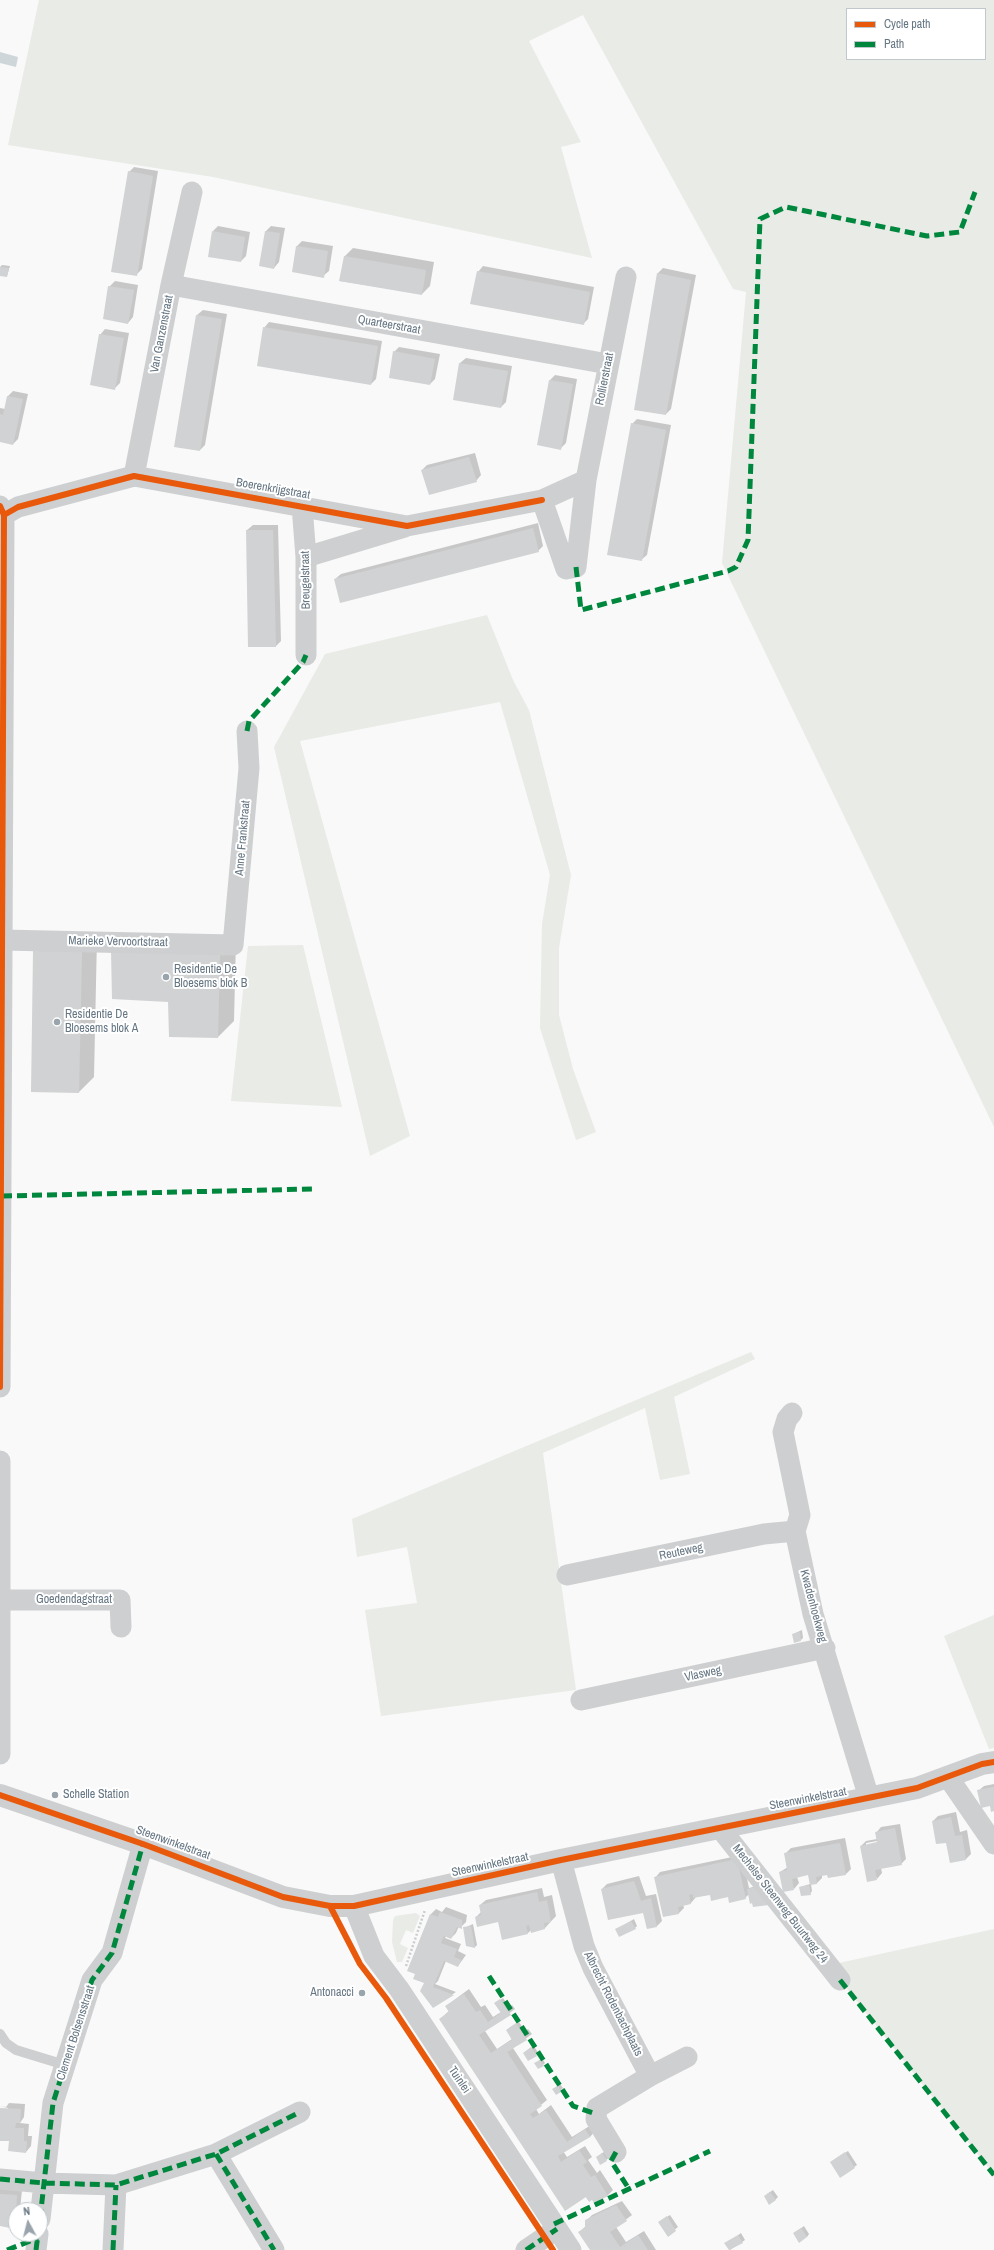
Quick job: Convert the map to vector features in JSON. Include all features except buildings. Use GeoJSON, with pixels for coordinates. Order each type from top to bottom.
{"type":"FeatureCollection","features":[{"type":"Feature","properties":{"kind":"street","name":"Van Ganzenstraat"},"geometry":{"type":"LineString","coordinates":[[134,476],[171,286],[192,192]]}},
{"type":"Feature","properties":{"kind":"street","name":"Rollierstraat"},"geometry":{"type":"LineString","coordinates":[[542,500],[566,569],[576,567],[586,480],[626,278]]}},
{"type":"Feature","properties":{"kind":"street","name":"Quarteerstraat"},"geometry":{"type":"LineString","coordinates":[[171,286],[608,364]]}},
{"type":"Feature","properties":{"kind":"street","name":"Boerenkrijgstraat"},"geometry":{"type":"LineString","coordinates":[[2,510],[134,476],[407,526],[542,500],[586,480]]}},
{"type":"Feature","properties":{"kind":"street","name":"Breugelstraat"},"geometry":{"type":"LineString","coordinates":[[302,506],[306,557],[306,655]]}},
{"type":"Feature","properties":{"kind":"street"},"geometry":{"type":"LineString","coordinates":[[0,1387],[2,510]]}},
{"type":"Feature","properties":{"kind":"street"},"geometry":{"type":"LineString","coordinates":[[306,557],[407,526]]}},
{"type":"Feature","properties":{"kind":"street","name":"Anne Frankstraat"},"geometry":{"type":"LineString","coordinates":[[233,945],[249,768],[247,731]]}},
{"type":"Feature","properties":{"kind":"street","name":"Marieke Vervoortstraat"},"geometry":{"type":"LineString","coordinates":[[2,940],[233,945]]}},
{"type":"Feature","properties":{"kind":"street","name":"Kwadenhoekweg"},"geometry":{"type":"LineString","coordinates":[[792,1413],[787,1419],[783,1432],[800,1515],[795,1531],[814,1614],[869,1798]]}},
{"type":"Feature","properties":{"kind":"street"},"geometry":{"type":"LineString","coordinates":[[0,1461],[0,1754]]}},
{"type":"Feature","properties":{"kind":"street","name":"Reuteweg"},"geometry":{"type":"LineString","coordinates":[[567,1575],[764,1534],[795,1531]]}},
{"type":"Feature","properties":{"kind":"street","name":"Goedendagstraat"},"geometry":{"type":"LineString","coordinates":[[0,1600],[120,1600],[121,1627]]}},
{"type":"Feature","properties":{"kind":"street","name":"Vlasweg"},"geometry":{"type":"LineString","coordinates":[[581,1700],[825,1648]]}},
{"type":"Feature","properties":{"kind":"street","name":"Steenwinkelstraat"},"geometry":{"type":"LineString","coordinates":[[0,1795],[143,1844],[283,1897],[330,1906],[354,1906],[561,1860],[917,1788],[982,1764],[994,1762]]}},
{"type":"Feature","properties":{"kind":"street"},"geometry":{"type":"LineString","coordinates":[[948,1777],[994,1844]]}},
{"type":"Feature","properties":{"kind":"street","name":"Mechelse Steenweg Buurtweg 24"},"geometry":{"type":"LineString","coordinates":[[720,1828],[840,1980]]}},
{"type":"Feature","properties":{"kind":"street","name":"Clement Bolsensstraat"},"geometry":{"type":"LineString","coordinates":[[42,2202],[53,2103],[92,1980],[112,1953],[143,1844]]}},
{"type":"Feature","properties":{"kind":"street","name":"Albrecht Rodenbachplaats"},"geometry":{"type":"LineString","coordinates":[[561,1860],[584,1946],[593,1968],[650,2076]]}},
{"type":"Feature","properties":{"kind":"street","name":"Tuinlei"},"geometry":{"type":"LineString","coordinates":[[354,1906],[374,1956],[399,1989],[571,2250]]}},
{"type":"Feature","properties":{"kind":"street"},"geometry":{"type":"LineString","coordinates":[[616,2152],[596,2119],[597,2108],[650,2076],[687,2057]]}},
{"type":"Feature","properties":{"kind":"street"},"geometry":{"type":"LineString","coordinates":[[0,2179],[44,2183],[116,2185],[216,2154],[300,2112]]}},
{"type":"Feature","properties":{"kind":"street"},"geometry":{"type":"LineString","coordinates":[[216,2154],[274,2250]]}},
{"type":"Feature","properties":{"kind":"street"},"geometry":{"type":"LineString","coordinates":[[113,2250],[116,2185]]}},
{"type":"Feature","properties":{"kind":"street"},"geometry":{"type":"LineString","coordinates":[[526,2250],[557,2229]]}},
{"type":"Feature","properties":{"kind":"lane"},"geometry":{"type":"LineString","coordinates":[[0,2034],[6,2043],[16,2050],[65,2065]]}},
{"type":"Feature","properties":{"kind":"path"},"geometry":{"type":"LineString","coordinates":[[399,1989],[432,1889]]}},
{"type":"Feature","properties":{"kind":"shaded area"},"geometry":{"type":"Polygon","coordinates":[[[39,0],[994,0],[994,1127],[722,563],[746,292],[733,289],[583,15],[529,41],[581,142],[561,147],[592,258],[213,177],[8,145],[39,0]]]}},
{"type":"Feature","properties":{"kind":"shaded area"},"geometry":{"type":"Polygon","coordinates":[[[0,52],[18,57],[16,67],[0,63],[0,52]]]}},
{"type":"Feature","properties":{"kind":"shaded area"},"geometry":{"type":"Polygon","coordinates":[[[487,615],[513,680],[529,710],[571,875],[559,948],[559,1015],[573,1069],[596,1132],[576,1140],[540,1028],[542,924],[550,875],[500,702],[300,741],[410,1136],[370,1156],[274,747],[325,654],[487,615]]]}},
{"type":"Feature","properties":{"kind":"shaded area"},"geometry":{"type":"Polygon","coordinates":[[[303,945],[342,1107],[231,1101],[248,946],[303,945]]]}},
{"type":"Feature","properties":{"kind":"shaded area"},"geometry":{"type":"Polygon","coordinates":[[[751,1352],[755,1359],[674,1397],[690,1474],[660,1480],[645,1408],[543,1453],[576,1690],[381,1716],[365,1610],[417,1603],[407,1547],[357,1557],[352,1519],[751,1352]]]}},
{"type":"Feature","properties":{"kind":"shaded area"},"geometry":{"type":"Polygon","coordinates":[[[994,1615],[994,1748],[989,1749],[944,1636],[994,1615]]]}},
{"type":"Feature","properties":{"kind":"shaded area"},"geometry":{"type":"Polygon","coordinates":[[[416,1913],[420,1916],[413,1933],[406,1930],[400,1944],[408,1948],[402,1962],[397,1962],[392,1942],[393,1920],[395,1916],[416,1913]]]}},
{"type":"Feature","properties":{"kind":"shaded area"},"geometry":{"type":"Polygon","coordinates":[[[994,1929],[994,2175],[840,1980],[839,1963],[994,1929]]]}},
{"type":"Feature","properties":{"kind":"marked path"},"geometry":{"type":"LineString","coordinates":[[576,567],[581,610],[728,571],[736,567],[748,540],[760,219],[786,207],[927,236],[960,232],[975,192]]}},
{"type":"Feature","properties":{"kind":"marked path"},"geometry":{"type":"LineString","coordinates":[[247,731],[249,721],[303,662],[306,655]]}},
{"type":"Feature","properties":{"kind":"marked path"},"geometry":{"type":"LineString","coordinates":[[2,1196],[313,1189]]}},
{"type":"Feature","properties":{"kind":"marked path"},"geometry":{"type":"LineString","coordinates":[[42,2202],[53,2103],[92,1980],[112,1953],[143,1844]]}},
{"type":"Feature","properties":{"kind":"marked path"},"geometry":{"type":"LineString","coordinates":[[489,1976],[573,2106],[596,2114]]}},
{"type":"Feature","properties":{"kind":"marked path"},"geometry":{"type":"LineString","coordinates":[[840,1980],[994,2175]]}},
{"type":"Feature","properties":{"kind":"marked path"},"geometry":{"type":"LineString","coordinates":[[0,2179],[44,2183],[116,2185],[216,2154],[300,2112]]}},
{"type":"Feature","properties":{"kind":"marked path"},"geometry":{"type":"LineString","coordinates":[[554,2224],[710,2151]]}},
{"type":"Feature","properties":{"kind":"marked path"},"geometry":{"type":"LineString","coordinates":[[616,2152],[611,2161],[629,2189]]}},
{"type":"Feature","properties":{"kind":"marked path"},"geometry":{"type":"LineString","coordinates":[[216,2154],[274,2250]]}},
{"type":"Feature","properties":{"kind":"marked path"},"geometry":{"type":"LineString","coordinates":[[113,2250],[116,2185]]}},
{"type":"Feature","properties":{"kind":"marked path"},"geometry":{"type":"LineString","coordinates":[[526,2250],[557,2229]]}},
{"type":"Feature","properties":{"kind":"marked path"},"geometry":{"type":"LineString","coordinates":[[7,2250],[28,2242]]}},
{"type":"Feature","properties":{"kind":"marked path"},"geometry":{"type":"LineString","coordinates":[[36,2250],[37,2242]]}},
{"type":"Feature","properties":{"kind":"cycle path"},"geometry":{"type":"LineString","coordinates":[[4,515],[18,507],[134,476],[407,526],[542,500]]}},
{"type":"Feature","properties":{"kind":"cycle path"},"geometry":{"type":"LineString","coordinates":[[0,506],[4,515],[0,1387]]}},
{"type":"Feature","properties":{"kind":"cycle path"},"geometry":{"type":"LineString","coordinates":[[0,1795],[143,1844],[283,1897],[330,1906],[354,1906],[561,1860],[917,1788],[982,1764],[994,1762]]}},
{"type":"Feature","properties":{"kind":"cycle path"},"geometry":{"type":"LineString","coordinates":[[330,1906],[360,1964],[386,1998],[553,2250]]}},
{"type":"Feature","properties":{"kind":"place","name":"Residentie De Bloesems blok B"},"geometry":{"type":"Point","coordinates":[166,977]}},
{"type":"Feature","properties":{"kind":"place","name":"Residentie De Bloesems blok A"},"geometry":{"type":"Point","coordinates":[57,1022]}},
{"type":"Feature","properties":{"kind":"place","name":"Schelle Station"},"geometry":{"type":"Point","coordinates":[55,1795]}},
{"type":"Feature","properties":{"kind":"place","name":"Antonacci"},"geometry":{"type":"Point","coordinates":[362,1993]}}]}
